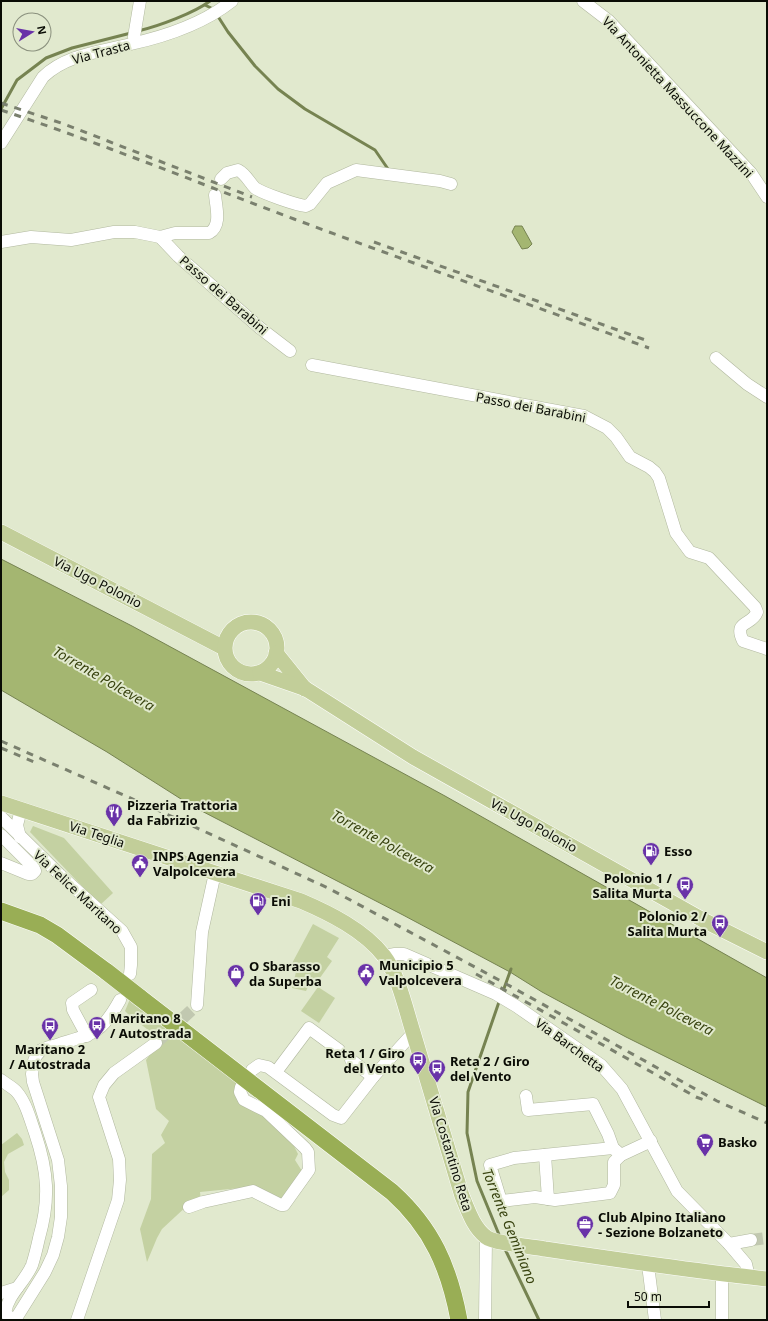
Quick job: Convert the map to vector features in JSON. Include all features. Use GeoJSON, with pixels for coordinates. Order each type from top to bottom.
{"type":"FeatureCollection","features":[{"type":"Feature","properties":{"kind":"highway"},"geometry":{"type":"LineString","coordinates":[[1,911],[40,925],[107,972],[407,1205],[419,1219],[442,1259],[456,1302],[459,1320]]}},
{"type":"Feature","properties":{"kind":"main road","name":"Via Ugo Polonio"},"geometry":{"type":"LineString","coordinates":[[1,532],[224,648],[229,664],[243,674],[260,673],[306,689],[413,757],[703,920],[767,952]]}},
{"type":"Feature","properties":{"kind":"main road","name":"Via Ugo Polonio"},"geometry":{"type":"LineString","coordinates":[[196,633],[230,632],[237,626],[245,623],[254,622],[262,625],[269,630],[274,637],[276,653],[306,689]]}},
{"type":"Feature","properties":{"kind":"main road"},"geometry":{"type":"LineString","coordinates":[[224,648],[226,639],[230,632]]}},
{"type":"Feature","properties":{"kind":"main road"},"geometry":{"type":"LineString","coordinates":[[260,673],[268,668],[273,662],[276,653]]}},
{"type":"Feature","properties":{"kind":"main road","name":"Via Teglia"},"geometry":{"type":"LineString","coordinates":[[1,803],[215,874]]}},
{"type":"Feature","properties":{"kind":"main road","name":"Via Costantino Reta"},"geometry":{"type":"LineString","coordinates":[[215,874],[300,901],[321,910],[348,925],[373,944],[384,956],[390,965],[398,986],[469,1215],[476,1226],[489,1238]]}},
{"type":"Feature","properties":{"kind":"main road"},"geometry":{"type":"LineString","coordinates":[[489,1238],[515,1244],[648,1265],[767,1279]]}},
{"type":"Feature","properties":{"kind":"street","name":"Via Trasta"},"geometry":{"type":"LineString","coordinates":[[1,143],[43,77],[53,68],[84,55],[132,44],[180,30],[206,19],[232,1]]}},
{"type":"Feature","properties":{"kind":"street","name":"Via Antonietta Massuccone Mazzini"},"geometry":{"type":"LineString","coordinates":[[583,1],[609,21],[751,173],[767,197]]}},
{"type":"Feature","properties":{"kind":"street"},"geometry":{"type":"LineString","coordinates":[[134,37],[140,5]]}},
{"type":"Feature","properties":{"kind":"street"},"geometry":{"type":"LineString","coordinates":[[221,179],[227,173],[238,170],[243,173],[253,186],[261,192],[303,206],[310,204],[327,183],[356,170],[440,181],[451,184]]}},
{"type":"Feature","properties":{"kind":"street"},"geometry":{"type":"LineString","coordinates":[[1,242],[31,237],[71,240],[114,232],[135,232],[160,238],[175,233],[209,233],[216,226],[218,216],[215,195]]}},
{"type":"Feature","properties":{"kind":"street","name":"Passo dei Barabini"},"geometry":{"type":"LineString","coordinates":[[160,238],[178,256],[260,328],[290,351]]}},
{"type":"Feature","properties":{"kind":"street"},"geometry":{"type":"LineString","coordinates":[[716,358],[747,384],[767,397]]}},
{"type":"Feature","properties":{"kind":"street","name":"Passo dei Barabini"},"geometry":{"type":"LineString","coordinates":[[312,365],[584,416],[602,424],[616,437],[630,458],[649,467],[655,472],[659,478],[676,533],[690,552],[709,558],[755,607],[757,612],[756,617],[743,624],[740,629],[740,634],[743,641],[767,649]]}},
{"type":"Feature","properties":{"kind":"street"},"geometry":{"type":"LineString","coordinates":[[20,837],[17,825],[21,810]]}},
{"type":"Feature","properties":{"kind":"street","name":"Via Felice Maritano"},"geometry":{"type":"LineString","coordinates":[[1,817],[20,837],[122,931],[131,947],[130,974]]}},
{"type":"Feature","properties":{"kind":"street"},"geometry":{"type":"LineString","coordinates":[[1,835],[33,867],[35,871],[32,874],[28,874],[1,863]]}},
{"type":"Feature","properties":{"kind":"street"},"geometry":{"type":"LineString","coordinates":[[197,1005],[202,932],[215,874]]}},
{"type":"Feature","properties":{"kind":"street","name":"Via Barchetta"},"geometry":{"type":"LineString","coordinates":[[384,956],[404,954],[496,994],[516,1006],[601,1065],[622,1089],[678,1191],[746,1264],[749,1277]]}},
{"type":"Feature","properties":{"kind":"street"},"geometry":{"type":"LineString","coordinates":[[87,1036],[73,1010],[72,1004],[90,990]]}},
{"type":"Feature","properties":{"kind":"street"},"geometry":{"type":"LineString","coordinates":[[1,1080],[15,1090],[25,1107],[44,1163],[46,1183],[45,1218],[34,1258],[28,1271],[8,1302],[5,1312],[14,1320],[45,1272],[53,1255],[61,1217],[61,1186],[58,1160],[33,1082],[32,1068],[34,1061],[41,1050],[87,1036],[101,1028],[113,1013],[120,1000]]}},
{"type":"Feature","properties":{"kind":"street"},"geometry":{"type":"LineString","coordinates":[[276,1072],[309,1028],[339,1050]]}},
{"type":"Feature","properties":{"kind":"street"},"geometry":{"type":"LineString","coordinates":[[252,1070],[259,1065],[264,1065],[276,1072],[333,1115],[341,1118],[373,1077],[413,1033]]}},
{"type":"Feature","properties":{"kind":"street"},"geometry":{"type":"LineString","coordinates":[[78,1320],[118,1200],[120,1180],[119,1159],[99,1097],[104,1085],[114,1073],[156,1043]]}},
{"type":"Feature","properties":{"kind":"street"},"geometry":{"type":"LineString","coordinates":[[351,1060],[373,1077]]}},
{"type":"Feature","properties":{"kind":"street"},"geometry":{"type":"LineString","coordinates":[[189,1207],[203,1202],[253,1191],[282,1205],[309,1170],[308,1152],[305,1148],[266,1111],[244,1100],[240,1092],[241,1087]]}},
{"type":"Feature","properties":{"kind":"street"},"geometry":{"type":"LineString","coordinates":[[526,1096],[528,1110],[593,1104],[617,1151],[614,1162],[614,1185],[610,1193],[555,1200],[535,1197],[501,1201],[490,1165],[514,1158],[617,1151],[651,1141]]}},
{"type":"Feature","properties":{"kind":"street"},"geometry":{"type":"LineString","coordinates":[[545,1155],[548,1199]]}},
{"type":"Feature","properties":{"kind":"street"},"geometry":{"type":"LineString","coordinates":[[485,1320],[489,1238]]}},
{"type":"Feature","properties":{"kind":"street"},"geometry":{"type":"LineString","coordinates":[[729,1244],[752,1240]]}},
{"type":"Feature","properties":{"kind":"street"},"geometry":{"type":"LineString","coordinates":[[648,1265],[655,1320]]}},
{"type":"Feature","properties":{"kind":"street"},"geometry":{"type":"LineString","coordinates":[[722,1273],[722,1320]]}},
{"type":"Feature","properties":{"kind":"street"},"geometry":{"type":"LineString","coordinates":[[1,1293],[17,1288]]}},
{"type":"Feature","properties":{"kind":"shaded area"},"geometry":{"type":"Polygon","coordinates":[[[33,826],[64,838],[113,893],[100,905],[30,832],[33,826]]]}},
{"type":"Feature","properties":{"kind":"shaded area"},"geometry":{"type":"Polygon","coordinates":[[[313,924],[339,938],[327,957],[332,961],[317,982],[312,978],[306,991],[292,988],[296,972],[289,969],[313,924]]]}},
{"type":"Feature","properties":{"kind":"shaded area"},"geometry":{"type":"Polygon","coordinates":[[[318,987],[335,998],[319,1023],[301,1011],[318,987]]]}},
{"type":"Feature","properties":{"kind":"shaded area"},"geometry":{"type":"Polygon","coordinates":[[[130,999],[237,1083],[262,1113],[294,1146],[298,1154],[295,1160],[302,1171],[284,1201],[250,1187],[200,1192],[201,1200],[189,1204],[162,1229],[147,1262],[140,1229],[151,1199],[152,1154],[165,1143],[161,1135],[169,1121],[156,1109],[146,1060],[151,1053],[156,1036],[125,1011],[130,999]]]}},
{"type":"Feature","properties":{"kind":"shaded area"},"geometry":{"type":"Polygon","coordinates":[[[17,1133],[22,1139],[24,1145],[8,1154],[4,1162],[5,1172],[9,1180],[9,1190],[1,1197],[1,1145],[17,1133]]]}},
{"type":"Feature","properties":{"kind":"water"},"geometry":{"type":"Polygon","coordinates":[[[515,226],[522,226],[532,244],[528,248],[522,249],[512,232],[515,226]]]}},
{"type":"Feature","properties":{"kind":"water","name":"Torrente Polcevera"},"geometry":{"type":"Polygon","coordinates":[[[1,559],[132,626],[445,796],[767,978],[767,1107],[626,1037],[542,992],[510,972],[403,915],[192,806],[107,752],[1,690],[1,559]]]}},
{"type":"Feature","properties":{"kind":"waterway"},"geometry":{"type":"LineString","coordinates":[[138,31],[176,19],[210,1]]}},
{"type":"Feature","properties":{"kind":"waterway"},"geometry":{"type":"LineString","coordinates":[[205,5],[213,9]]}},
{"type":"Feature","properties":{"kind":"waterway"},"geometry":{"type":"LineString","coordinates":[[219,18],[255,66],[278,89],[305,109],[375,150],[388,169]]}},
{"type":"Feature","properties":{"kind":"waterway"},"geometry":{"type":"LineString","coordinates":[[1,109],[17,80],[46,58],[72,48],[131,33]]}},
{"type":"Feature","properties":{"kind":"waterway","name":"Torrente Geminiano"},"geometry":{"type":"LineString","coordinates":[[502,994],[511,969]]}},
{"type":"Feature","properties":{"kind":"waterway","name":"Torrente Geminiano"},"geometry":{"type":"LineString","coordinates":[[500,999],[468,1092],[467,1133],[477,1181],[500,1237]]}},
{"type":"Feature","properties":{"kind":"waterway","name":"Torrente Geminiano"},"geometry":{"type":"LineString","coordinates":[[504,1247],[539,1320]]}},
{"type":"Feature","properties":{"kind":"tunnel"},"geometry":{"type":"LineString","coordinates":[[156,1043],[197,1005]]}},
{"type":"Feature","properties":{"kind":"tunnel"},"geometry":{"type":"LineString","coordinates":[[751,1240],[767,1238]]}},
{"type":"Feature","properties":{"kind":"railway"},"geometry":{"type":"LineString","coordinates":[[1,103],[64,124],[252,197]]}},
{"type":"Feature","properties":{"kind":"railway"},"geometry":{"type":"LineString","coordinates":[[1,110],[111,149],[294,219],[649,348]]}},
{"type":"Feature","properties":{"kind":"railway"},"geometry":{"type":"LineString","coordinates":[[374,242],[648,341]]}},
{"type":"Feature","properties":{"kind":"railway"},"geometry":{"type":"LineString","coordinates":[[1,741],[162,812],[328,888],[499,980],[717,1101],[767,1123]]}},
{"type":"Feature","properties":{"kind":"railway"},"geometry":{"type":"LineString","coordinates":[[1,748],[34,762]]}},
{"type":"Feature","properties":{"kind":"railway"},"geometry":{"type":"LineString","coordinates":[[476,974],[696,1097],[707,1101]]}},
{"type":"Feature","properties":{"kind":"place","name":"Pizzeria Trattoria da Fabrizio"},"geometry":{"type":"Point","coordinates":[114,827]}},
{"type":"Feature","properties":{"kind":"place","name":"Esso"},"geometry":{"type":"Point","coordinates":[651,866]}},
{"type":"Feature","properties":{"kind":"place","name":"INPS Agenzia Valpolcevera"},"geometry":{"type":"Point","coordinates":[140,878]}},
{"type":"Feature","properties":{"kind":"place","name":"Polonio 1 / Salita Murta"},"geometry":{"type":"Point","coordinates":[685,900]}},
{"type":"Feature","properties":{"kind":"place","name":"Eni"},"geometry":{"type":"Point","coordinates":[258,916]}},
{"type":"Feature","properties":{"kind":"place","name":"Polonio 2 / Salita Murta"},"geometry":{"type":"Point","coordinates":[720,938]}},
{"type":"Feature","properties":{"kind":"place","name":"Municipio 5 Valpolcevera"},"geometry":{"type":"Point","coordinates":[366,987]}},
{"type":"Feature","properties":{"kind":"place","name":"O Sbarasso da Superba"},"geometry":{"type":"Point","coordinates":[236,988]}},
{"type":"Feature","properties":{"kind":"place","name":"Maritano 8 / Autostrada"},"geometry":{"type":"Point","coordinates":[97,1040]}},
{"type":"Feature","properties":{"kind":"place","name":"Maritano 2 / Autostrada"},"geometry":{"type":"Point","coordinates":[50,1041]}},
{"type":"Feature","properties":{"kind":"place","name":"Reta 1 / Giro del Vento"},"geometry":{"type":"Point","coordinates":[418,1075]}},
{"type":"Feature","properties":{"kind":"place","name":"Reta 2 / Giro del Vento"},"geometry":{"type":"Point","coordinates":[437,1083]}},
{"type":"Feature","properties":{"kind":"place","name":"Basko"},"geometry":{"type":"Point","coordinates":[705,1157]}},
{"type":"Feature","properties":{"kind":"place","name":"Club Alpino Italiano - Sezione Bolzaneto"},"geometry":{"type":"Point","coordinates":[585,1239]}}]}
